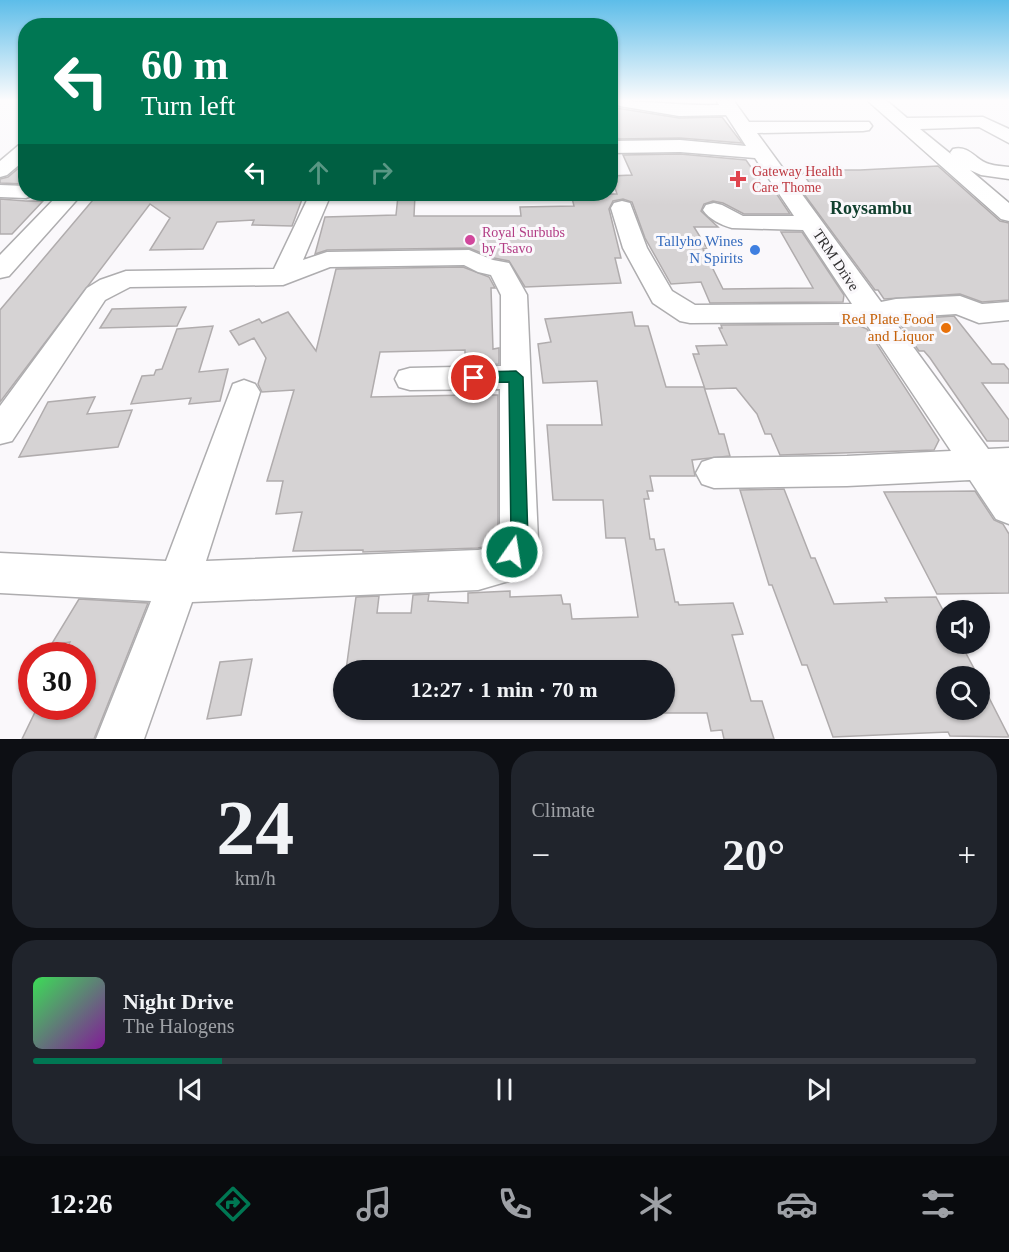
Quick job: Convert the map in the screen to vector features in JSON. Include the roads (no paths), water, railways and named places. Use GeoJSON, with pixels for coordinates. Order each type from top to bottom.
{"type":"FeatureCollection","features":[{"type":"Feature","properties":{"kind":"street","name":"TRM Drive"},"geometry":{"type":"LineString","coordinates":[[750,135],[872,313],[994,464],[1009,507]]}},
{"type":"Feature","properties":{"kind":"street"},"geometry":{"type":"LineString","coordinates":[[926,135],[1009,214]]}},
{"type":"Feature","properties":{"kind":"street"},"geometry":{"type":"LineString","coordinates":[[939,135],[975,165],[992,172],[1009,173]]}},
{"type":"Feature","properties":{"kind":"street"},"geometry":{"type":"LineString","coordinates":[[973,135],[1009,164]]}},
{"type":"Feature","properties":{"kind":"street"},"geometry":{"type":"LineString","coordinates":[[618,147],[680,146],[763,153]]}},
{"type":"Feature","properties":{"kind":"street"},"geometry":{"type":"LineString","coordinates":[[0,171],[18,156]]}},
{"type":"Feature","properties":{"kind":"street"},"geometry":{"type":"LineString","coordinates":[[0,191],[18,192]]}},
{"type":"Feature","properties":{"kind":"street"},"geometry":{"type":"LineString","coordinates":[[0,270],[64,201]]}},
{"type":"Feature","properties":{"kind":"street"},"geometry":{"type":"LineString","coordinates":[[284,277],[316,201]]}},
{"type":"Feature","properties":{"kind":"street"},"geometry":{"type":"LineString","coordinates":[[622,208],[635,248],[662,297],[690,314],[872,313],[896,308],[960,305],[979,314],[1009,311]]}},
{"type":"Feature","properties":{"kind":"street"},"geometry":{"type":"LineString","coordinates":[[714,210],[732,221],[743,223],[811,223]]}},
{"type":"Feature","properties":{"kind":"street"},"geometry":{"type":"LineString","coordinates":[[0,431],[89,302],[109,285],[126,279],[284,277],[327,260],[469,257],[487,267],[502,265],[514,295],[519,540],[505,564],[478,570],[179,582],[0,573]]}},
{"type":"Feature","properties":{"kind":"street"},"geometry":{"type":"LineString","coordinates":[[410,379],[516,377]]}},
{"type":"Feature","properties":{"kind":"street"},"geometry":{"type":"LineString","coordinates":[[120,739],[179,582],[244,392]]}},
{"type":"Feature","properties":{"kind":"street"},"geometry":{"type":"LineString","coordinates":[[714,473],[848,471],[994,464]]}},
{"type":"Feature","properties":{"kind":"place","name":"Gateway Health Care Thome"},"geometry":{"type":"Point","coordinates":[738,179]}},
{"type":"Feature","properties":{"kind":"place","name":"Royal Surbubs by Tsavo"},"geometry":{"type":"Point","coordinates":[470,240]}},
{"type":"Feature","properties":{"kind":"place","name":"Tallyho Wines N Spirits"},"geometry":{"type":"Point","coordinates":[755,250]}},
{"type":"Feature","properties":{"kind":"place","name":"Red Plate Food and Liquor"},"geometry":{"type":"Point","coordinates":[946,328]}},
{"type":"Feature","properties":{"kind":"district","name":"Roysambu"},"geometry":{"type":"Point","coordinates":[871,208]}}]}
